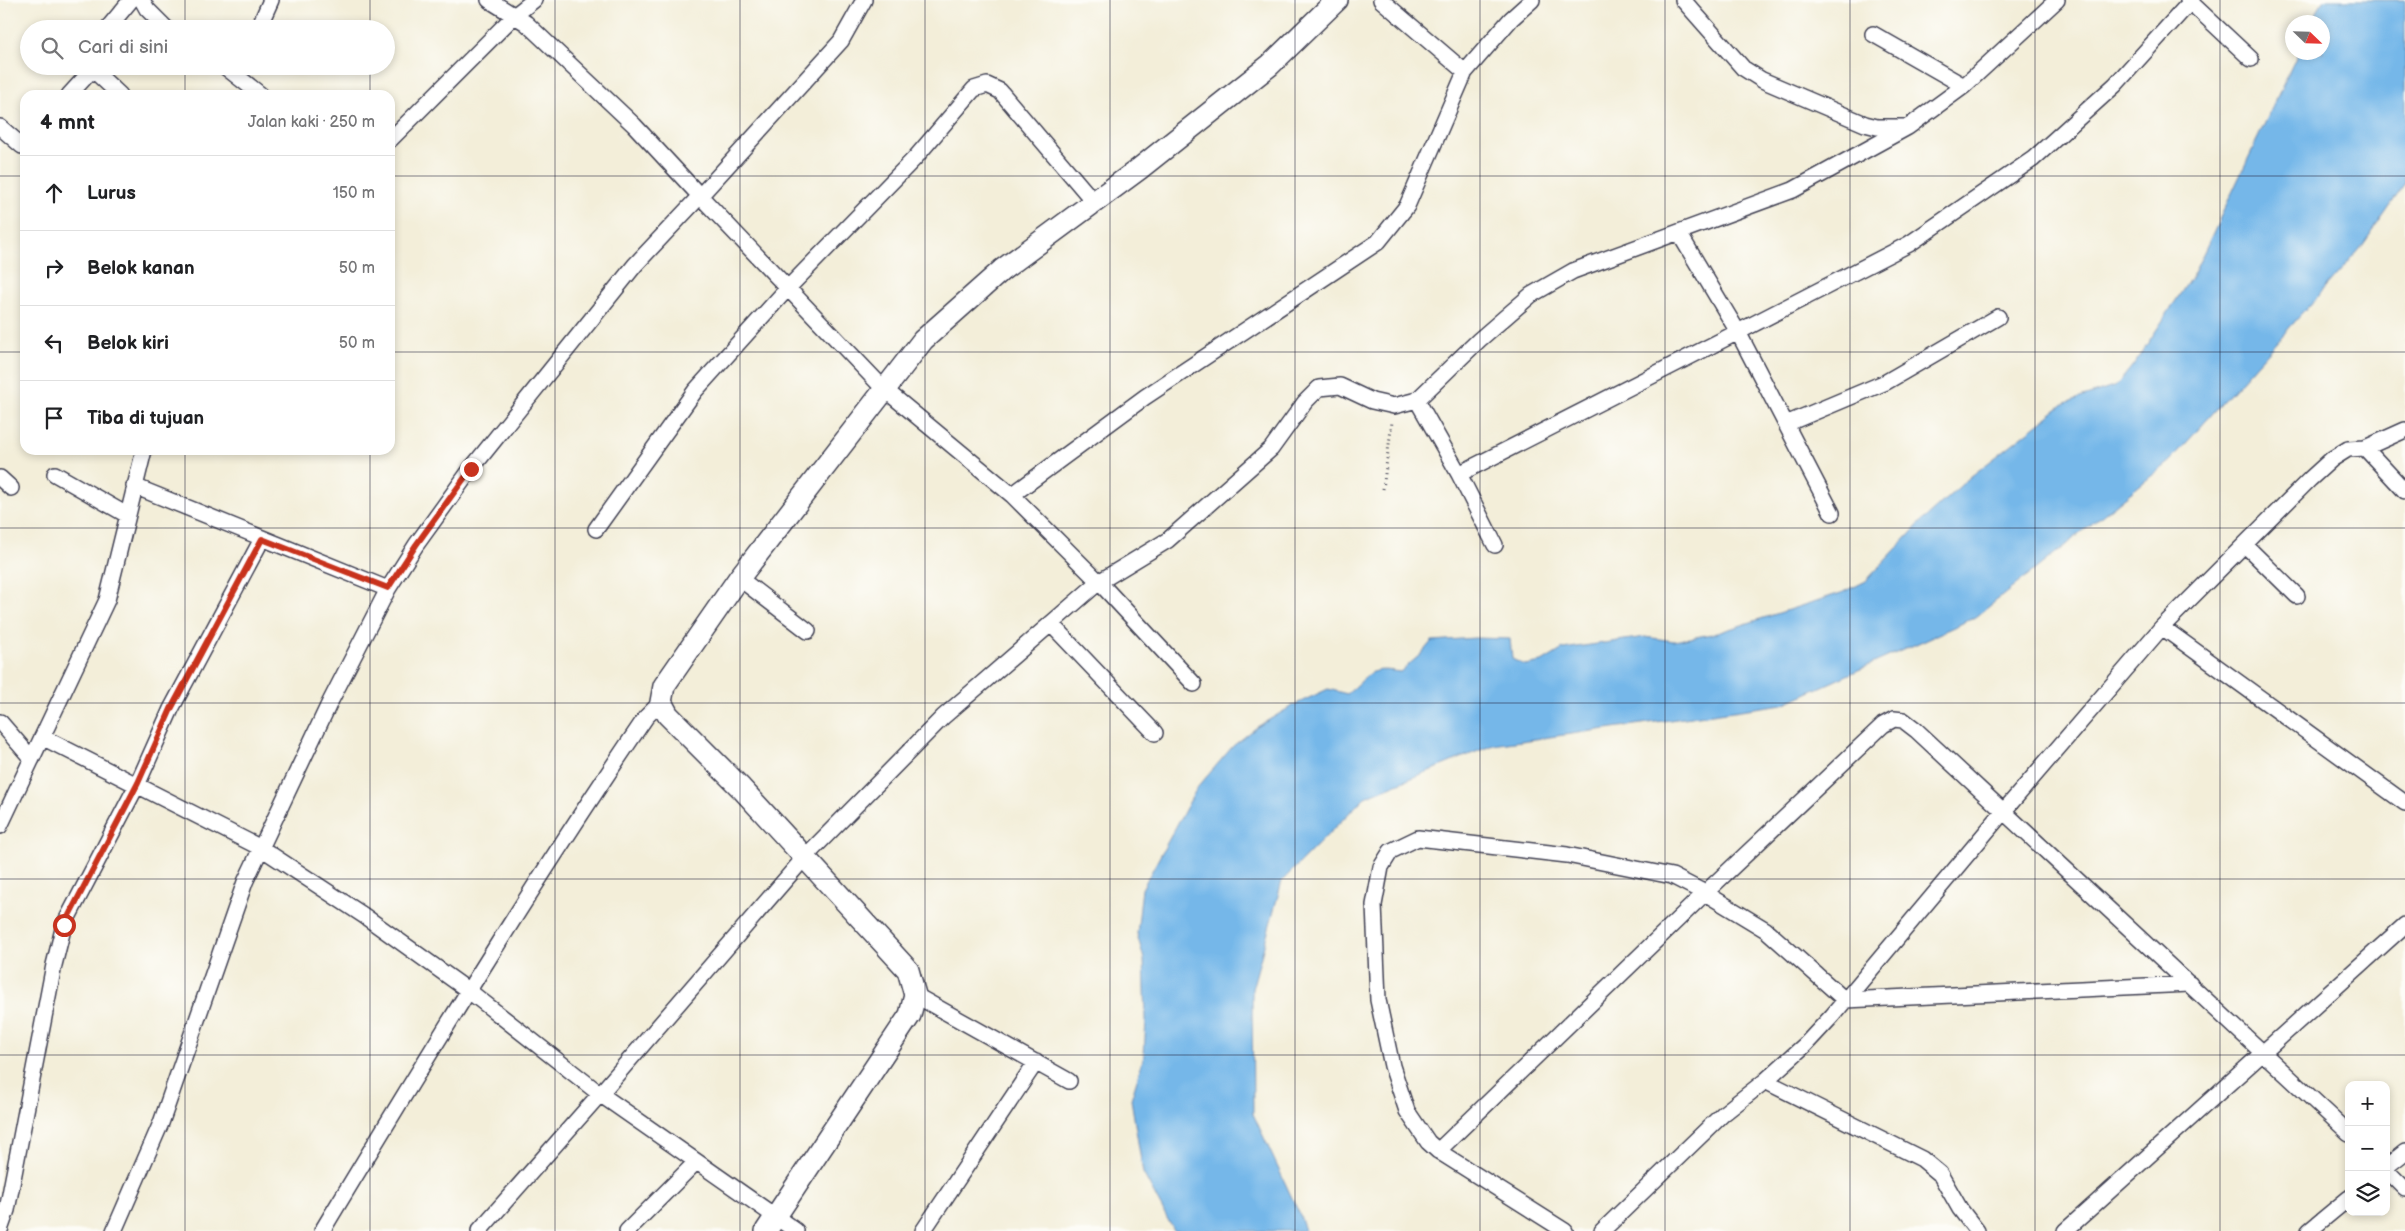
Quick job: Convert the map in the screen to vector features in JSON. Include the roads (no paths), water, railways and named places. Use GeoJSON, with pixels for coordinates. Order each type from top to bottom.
{"type":"FeatureCollection","features":[{"type":"Feature","properties":{"kind":"street"},"geometry":{"type":"LineString","coordinates":[[114,20],[130,0]]}},
{"type":"Feature","properties":{"kind":"street"},"geometry":{"type":"LineString","coordinates":[[142,0],[147,9],[158,20]]}},
{"type":"Feature","properties":{"kind":"street"},"geometry":{"type":"LineString","coordinates":[[262,20],[272,0]]}},
{"type":"Feature","properties":{"kind":"street"},"geometry":{"type":"LineString","coordinates":[[490,0],[526,23],[634,125],[883,388],[1012,496],[1099,582],[1194,684]]}},
{"type":"Feature","properties":{"kind":"street"},"geometry":{"type":"LineString","coordinates":[[395,135],[514,16],[534,0]]}},
{"type":"Feature","properties":{"kind":"street"},"geometry":{"type":"LineString","coordinates":[[114,1231],[161,1123],[245,882],[329,704],[388,588],[416,545],[471,469],[635,265],[841,41],[864,0]]}},
{"type":"Feature","properties":{"kind":"street"},"geometry":{"type":"LineString","coordinates":[[322,1231],[570,829],[646,717],[661,702],[664,686],[738,578],[883,388],[923,340],[1002,270],[1139,169],[1270,65],[1337,0]]}},
{"type":"Feature","properties":{"kind":"street"},"geometry":{"type":"LineString","coordinates":[[1381,0],[1465,72]]}},
{"type":"Feature","properties":{"kind":"street"},"geometry":{"type":"LineString","coordinates":[[1012,496],[1145,397],[1378,242],[1407,206],[1465,72],[1511,19],[1532,0]]}},
{"type":"Feature","properties":{"kind":"street"},"geometry":{"type":"LineString","coordinates":[[1683,0],[1733,59],[1762,80],[1864,124],[1877,127],[1908,127]]}},
{"type":"Feature","properties":{"kind":"street"},"geometry":{"type":"LineString","coordinates":[[479,1231],[805,856],[943,717],[1099,582],[1168,540],[1271,448],[1305,402],[1319,388],[1340,386],[1372,401],[1394,406],[1418,400],[1479,340],[1531,295],[1573,271],[1793,190],[1908,127],[1964,86],[2057,0]]}},
{"type":"Feature","properties":{"kind":"street"},"geometry":{"type":"LineString","coordinates":[[1460,474],[1909,244],[2033,159],[2115,85],[2190,1],[2251,60]]}},
{"type":"Feature","properties":{"kind":"street"},"geometry":{"type":"LineString","coordinates":[[1873,34],[1964,86]]}},
{"type":"Feature","properties":{"kind":"street"},"geometry":{"type":"LineString","coordinates":[[73,90],[85,75]]}},
{"type":"Feature","properties":{"kind":"street"},"geometry":{"type":"LineString","coordinates":[[98,75],[114,90]]}},
{"type":"Feature","properties":{"kind":"street"},"geometry":{"type":"LineString","coordinates":[[243,75],[256,90]]}},
{"type":"Feature","properties":{"kind":"street"},"geometry":{"type":"LineString","coordinates":[[596,529],[695,391],[788,289],[915,158],[974,89],[987,85],[1000,91],[1094,202]]}},
{"type":"Feature","properties":{"kind":"street"},"geometry":{"type":"LineString","coordinates":[[0,127],[20,143]]}},
{"type":"Feature","properties":{"kind":"street"},"geometry":{"type":"LineString","coordinates":[[1680,233],[1738,332],[1832,513]]}},
{"type":"Feature","properties":{"kind":"street"},"geometry":{"type":"LineString","coordinates":[[1786,424],[1886,382],[1998,317]]}},
{"type":"Feature","properties":{"kind":"street"},"geometry":{"type":"LineString","coordinates":[[1418,400],[1460,474],[1495,545]]}},
{"type":"Feature","properties":{"kind":"street"},"geometry":{"type":"LineString","coordinates":[[1602,1231],[1716,1121],[1805,1045],[2162,627],[2332,459],[2348,449],[2365,448],[2404,433]]}},
{"type":"Feature","properties":{"kind":"street"},"geometry":{"type":"LineString","coordinates":[[2365,448],[2405,491]]}},
{"type":"Feature","properties":{"kind":"street"},"geometry":{"type":"LineString","coordinates":[[0,826],[107,600],[143,455]]}},
{"type":"Feature","properties":{"kind":"street"},"geometry":{"type":"LineString","coordinates":[[55,474],[127,515]]}},
{"type":"Feature","properties":{"kind":"street"},"geometry":{"type":"LineString","coordinates":[[134,486],[388,588]]}},
{"type":"Feature","properties":{"kind":"street"},"geometry":{"type":"LineString","coordinates":[[0,1230],[3,1208],[64,925],[138,783],[171,709],[262,539]]}},
{"type":"Feature","properties":{"kind":"street"},"geometry":{"type":"LineString","coordinates":[[2245,545],[2297,596]]}},
{"type":"Feature","properties":{"kind":"street"},"geometry":{"type":"LineString","coordinates":[[738,578],[808,631]]}},
{"type":"Feature","properties":{"kind":"street"},"geometry":{"type":"LineString","coordinates":[[1051,624],[1155,733]]}},
{"type":"Feature","properties":{"kind":"street"},"geometry":{"type":"LineString","coordinates":[[2162,627],[2405,803]]}},
{"type":"Feature","properties":{"kind":"street"},"geometry":{"type":"LineString","coordinates":[[661,702],[668,715],[741,788],[908,970],[915,994],[910,1016],[770,1224]]}},
{"type":"Feature","properties":{"kind":"street"},"geometry":{"type":"LineString","coordinates":[[1438,1151],[1862,744],[1883,725],[1894,719],[1903,720],[1916,730],[2345,1129]]}},
{"type":"Feature","properties":{"kind":"street"},"geometry":{"type":"LineString","coordinates":[[0,722],[32,758]]}},
{"type":"Feature","properties":{"kind":"street"},"geometry":{"type":"LineString","coordinates":[[42,737],[138,783],[261,848],[363,915],[469,991],[600,1094],[696,1162],[770,1224],[796,1231]]}},
{"type":"Feature","properties":{"kind":"street"},"geometry":{"type":"LineString","coordinates":[[1565,1231],[1438,1151],[1428,1142],[1407,1111],[1392,1066],[1378,1000],[1374,905],[1381,867],[1391,851],[1418,838],[1567,855],[1672,876],[1705,893],[1766,930],[1845,1000],[2190,984]]}},
{"type":"Feature","properties":{"kind":"street"},"geometry":{"type":"LineString","coordinates":[[2065,1231],[2405,925]]}},
{"type":"Feature","properties":{"kind":"street"},"geometry":{"type":"LineString","coordinates":[[915,994],[1069,1081]]}},
{"type":"Feature","properties":{"kind":"street"},"geometry":{"type":"LineString","coordinates":[[923,1231],[1036,1062]]}},
{"type":"Feature","properties":{"kind":"street"},"geometry":{"type":"LineString","coordinates":[[1765,1081],[1922,1159],[1940,1174],[1960,1209],[1977,1231]]}},
{"type":"Feature","properties":{"kind":"street"},"geometry":{"type":"LineString","coordinates":[[2390,1165],[2405,1152]]}},
{"type":"Feature","properties":{"kind":"street"},"geometry":{"type":"LineString","coordinates":[[627,1231],[696,1162]]}},
{"type":"Feature","properties":{"kind":"street"},"geometry":{"type":"LineString","coordinates":[[2388,1171],[2405,1188]]}},
{"type":"Feature","properties":{"kind":"street"},"geometry":{"type":"LineString","coordinates":[[2308,1231],[2345,1201]]}},
{"type":"Feature","properties":{"kind":"water"},"geometry":{"type":"Polygon","coordinates":[[[2323,0],[2405,0],[2405,184],[2360,249],[2170,461],[1976,617],[1783,704],[1493,745],[1365,797],[1282,881],[1252,989],[1253,1114],[1299,1213],[1305,1231],[1174,1231],[1143,1173],[1131,1099],[1144,1056],[1146,1019],[1144,959],[1137,934],[1142,889],[1197,788],[1233,746],[1257,727],[1294,705],[1328,689],[1347,694],[1375,671],[1389,670],[1400,672],[1420,655],[1432,641],[1475,638],[1510,639],[1512,659],[1525,665],[1542,662],[1563,649],[1645,637],[1674,641],[1717,633],[1844,592],[1866,581],[1925,518],[1970,477],[2065,403],[2116,386],[2134,364],[2194,273],[2295,60],[2330,60],[2330,15],[2316,15],[2323,0]]]}}]}
